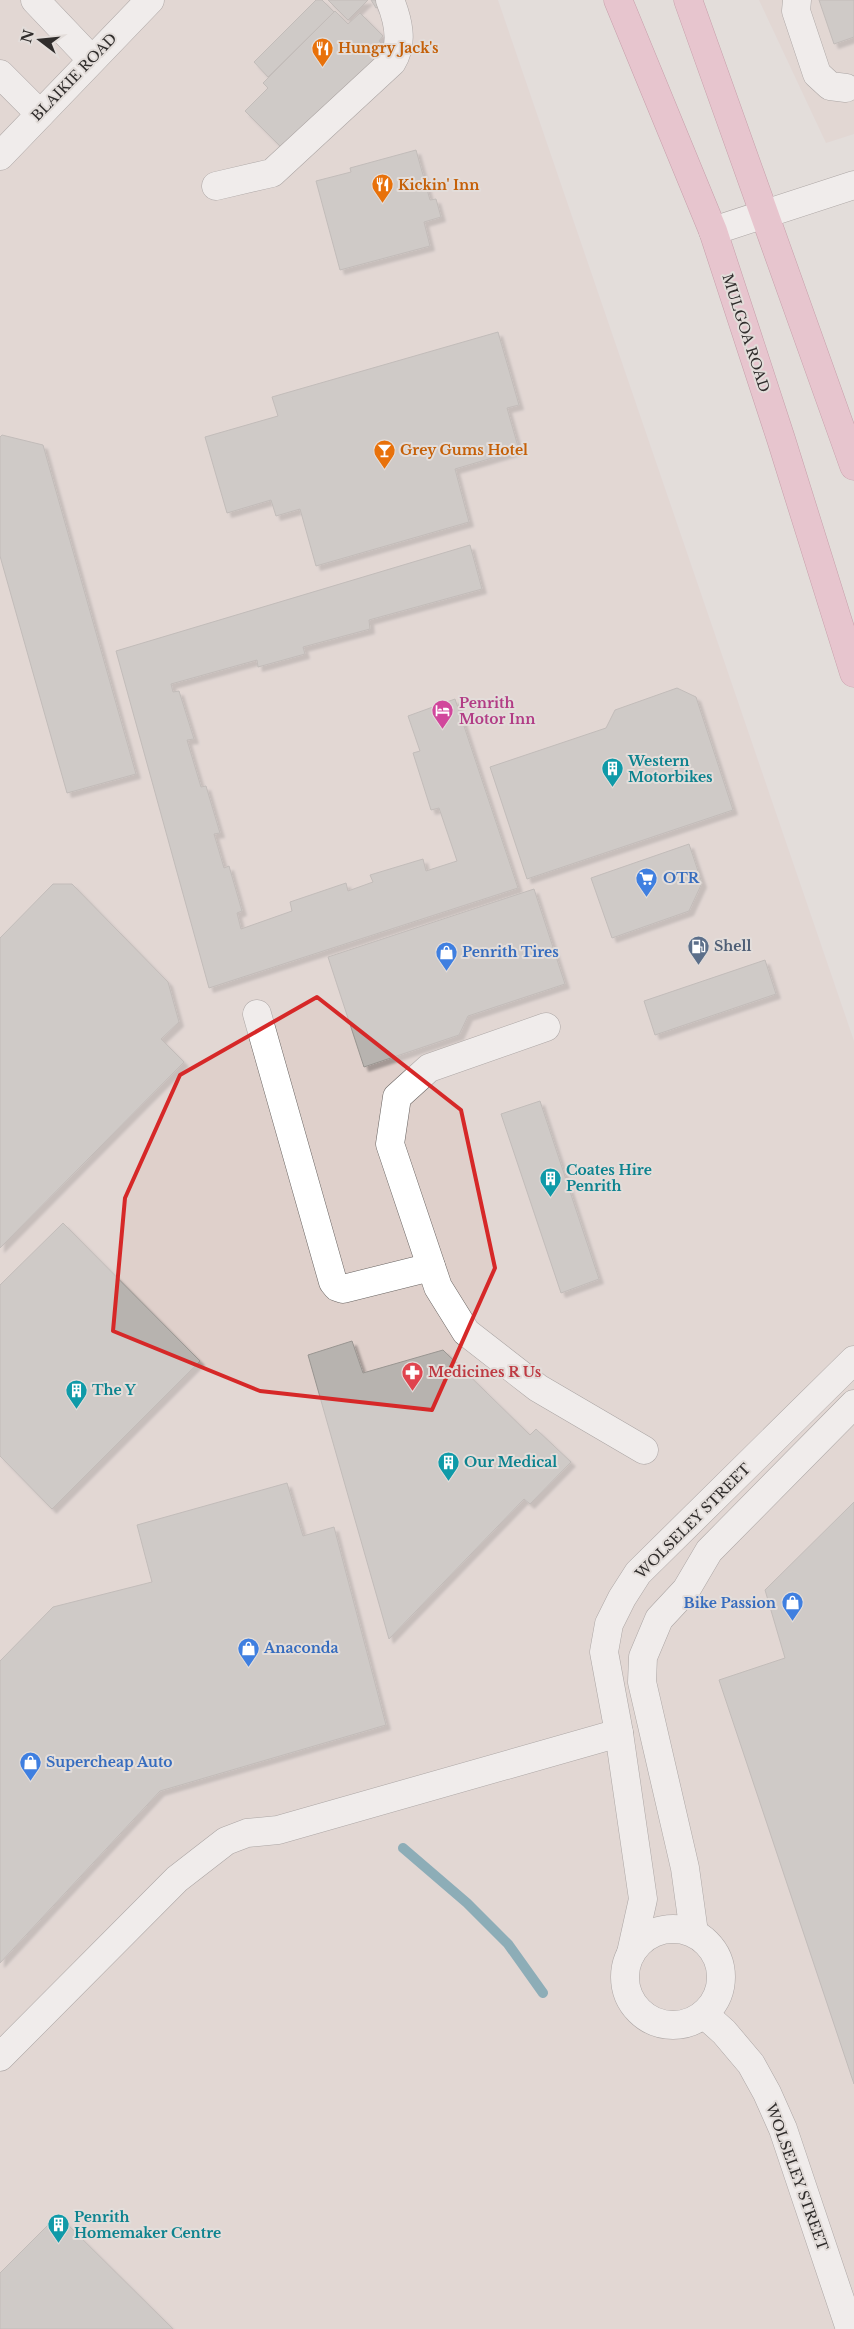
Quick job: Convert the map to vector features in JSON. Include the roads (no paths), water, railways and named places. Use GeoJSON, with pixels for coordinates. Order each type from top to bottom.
{"type":"FeatureCollection","features":[{"type":"Feature","properties":{"kind":"main road","name":"MULGOA ROAD"},"geometry":{"type":"LineString","coordinates":[[618,0],[712,231],[778,429],[854,673]]}},
{"type":"Feature","properties":{"kind":"main road"},"geometry":{"type":"LineString","coordinates":[[688,0],[854,466]]}},
{"type":"Feature","properties":{"kind":"street","name":"BLAIKIE ROAD"},"geometry":{"type":"LineString","coordinates":[[0,156],[91,59],[150,0]]}},
{"type":"Feature","properties":{"kind":"street"},"geometry":{"type":"LineString","coordinates":[[216,186],[272,173],[392,62],[397,54],[399,37],[394,10],[390,0]]}},
{"type":"Feature","properties":{"kind":"street"},"geometry":{"type":"LineString","coordinates":[[797,0],[796,11],[817,74],[830,86],[846,88]]}},
{"type":"Feature","properties":{"kind":"street"},"geometry":{"type":"LineString","coordinates":[[35,1],[91,59]]}},
{"type":"Feature","properties":{"kind":"street"},"geometry":{"type":"LineString","coordinates":[[0,74],[40,114]]}},
{"type":"Feature","properties":{"kind":"street"},"geometry":{"type":"LineString","coordinates":[[712,231],[854,185]]}},
{"type":"Feature","properties":{"kind":"street"},"geometry":{"type":"LineString","coordinates":[[257,1014],[336,1287],[343,1289],[431,1267]]}},
{"type":"Feature","properties":{"kind":"street"},"geometry":{"type":"LineString","coordinates":[[546,1027],[430,1068],[396,1097],[390,1144],[438,1287],[466,1332],[538,1388],[644,1450]]}},
{"type":"Feature","properties":{"kind":"street","name":"WOLSELEY STREET"},"geometry":{"type":"LineString","coordinates":[[631,1952],[643,1899],[619,1733],[604,1652],[609,1624],[622,1598],[638,1573],[854,1360]]}},
{"type":"Feature","properties":{"kind":"street"},"geometry":{"type":"LineString","coordinates":[[694,1932],[685,1868],[642,1682],[643,1657],[659,1619],[686,1590],[708,1551],[854,1404]]}},
{"type":"Feature","properties":{"kind":"street"},"geometry":{"type":"LineString","coordinates":[[0,2057],[177,1879],[226,1841],[247,1833],[278,1830],[619,1733]]}},
{"type":"Feature","properties":{"kind":"street"},"geometry":{"type":"LineString","coordinates":[[680,1929],[694,1932],[707,1942],[717,1955],[722,1971],[721,1987],[716,2002],[705,2014],[691,2023],[675,2026],[659,2024],[645,2016],[634,2006],[627,1993],[626,1965],[631,1952],[640,1941],[659,1931],[680,1929]]}},
{"type":"Feature","properties":{"kind":"street","name":"WOLSELEY STREET"},"geometry":{"type":"LineString","coordinates":[[705,2014],[724,2032],[751,2064],[767,2094],[783,2129],[850,2319]]}},
{"type":"Feature","properties":{"kind":"waterway"},"geometry":{"type":"LineString","coordinates":[[403,1848],[467,1903],[508,1944],[543,1993]]}},
{"type":"Feature","properties":{"kind":"place","name":"Hungry Jack's"},"geometry":{"type":"Point","coordinates":[322,67]}},
{"type":"Feature","properties":{"kind":"place","name":"Kickin' Inn"},"geometry":{"type":"Point","coordinates":[382,204]}},
{"type":"Feature","properties":{"kind":"place","name":"Grey Gums Hotel"},"geometry":{"type":"Point","coordinates":[384,469]}},
{"type":"Feature","properties":{"kind":"place","name":"Penrith Motor Inn"},"geometry":{"type":"Point","coordinates":[443,730]}},
{"type":"Feature","properties":{"kind":"place","name":"Western Motorbikes"},"geometry":{"type":"Point","coordinates":[612,788]}},
{"type":"Feature","properties":{"kind":"place","name":"OTR"},"geometry":{"type":"Point","coordinates":[647,897]}},
{"type":"Feature","properties":{"kind":"place","name":"Shell"},"geometry":{"type":"Point","coordinates":[698,965]}},
{"type":"Feature","properties":{"kind":"place","name":"Penrith Tires"},"geometry":{"type":"Point","coordinates":[446,971]}},
{"type":"Feature","properties":{"kind":"place","name":"Coates Hire Penrith"},"geometry":{"type":"Point","coordinates":[550,1197]}},
{"type":"Feature","properties":{"kind":"place","name":"Medicines R Us"},"geometry":{"type":"Point","coordinates":[412,1391]}},
{"type":"Feature","properties":{"kind":"place","name":"The Y"},"geometry":{"type":"Point","coordinates":[76,1409]}},
{"type":"Feature","properties":{"kind":"place","name":"Our Medical"},"geometry":{"type":"Point","coordinates":[448,1481]}},
{"type":"Feature","properties":{"kind":"place","name":"Bike Passion"},"geometry":{"type":"Point","coordinates":[792,1622]}},
{"type":"Feature","properties":{"kind":"place","name":"Anaconda"},"geometry":{"type":"Point","coordinates":[248,1667]}},
{"type":"Feature","properties":{"kind":"place","name":"Supercheap Auto"},"geometry":{"type":"Point","coordinates":[30,1781]}},
{"type":"Feature","properties":{"kind":"place","name":"Penrith Homemaker Centre"},"geometry":{"type":"Point","coordinates":[58,2244]}}]}
